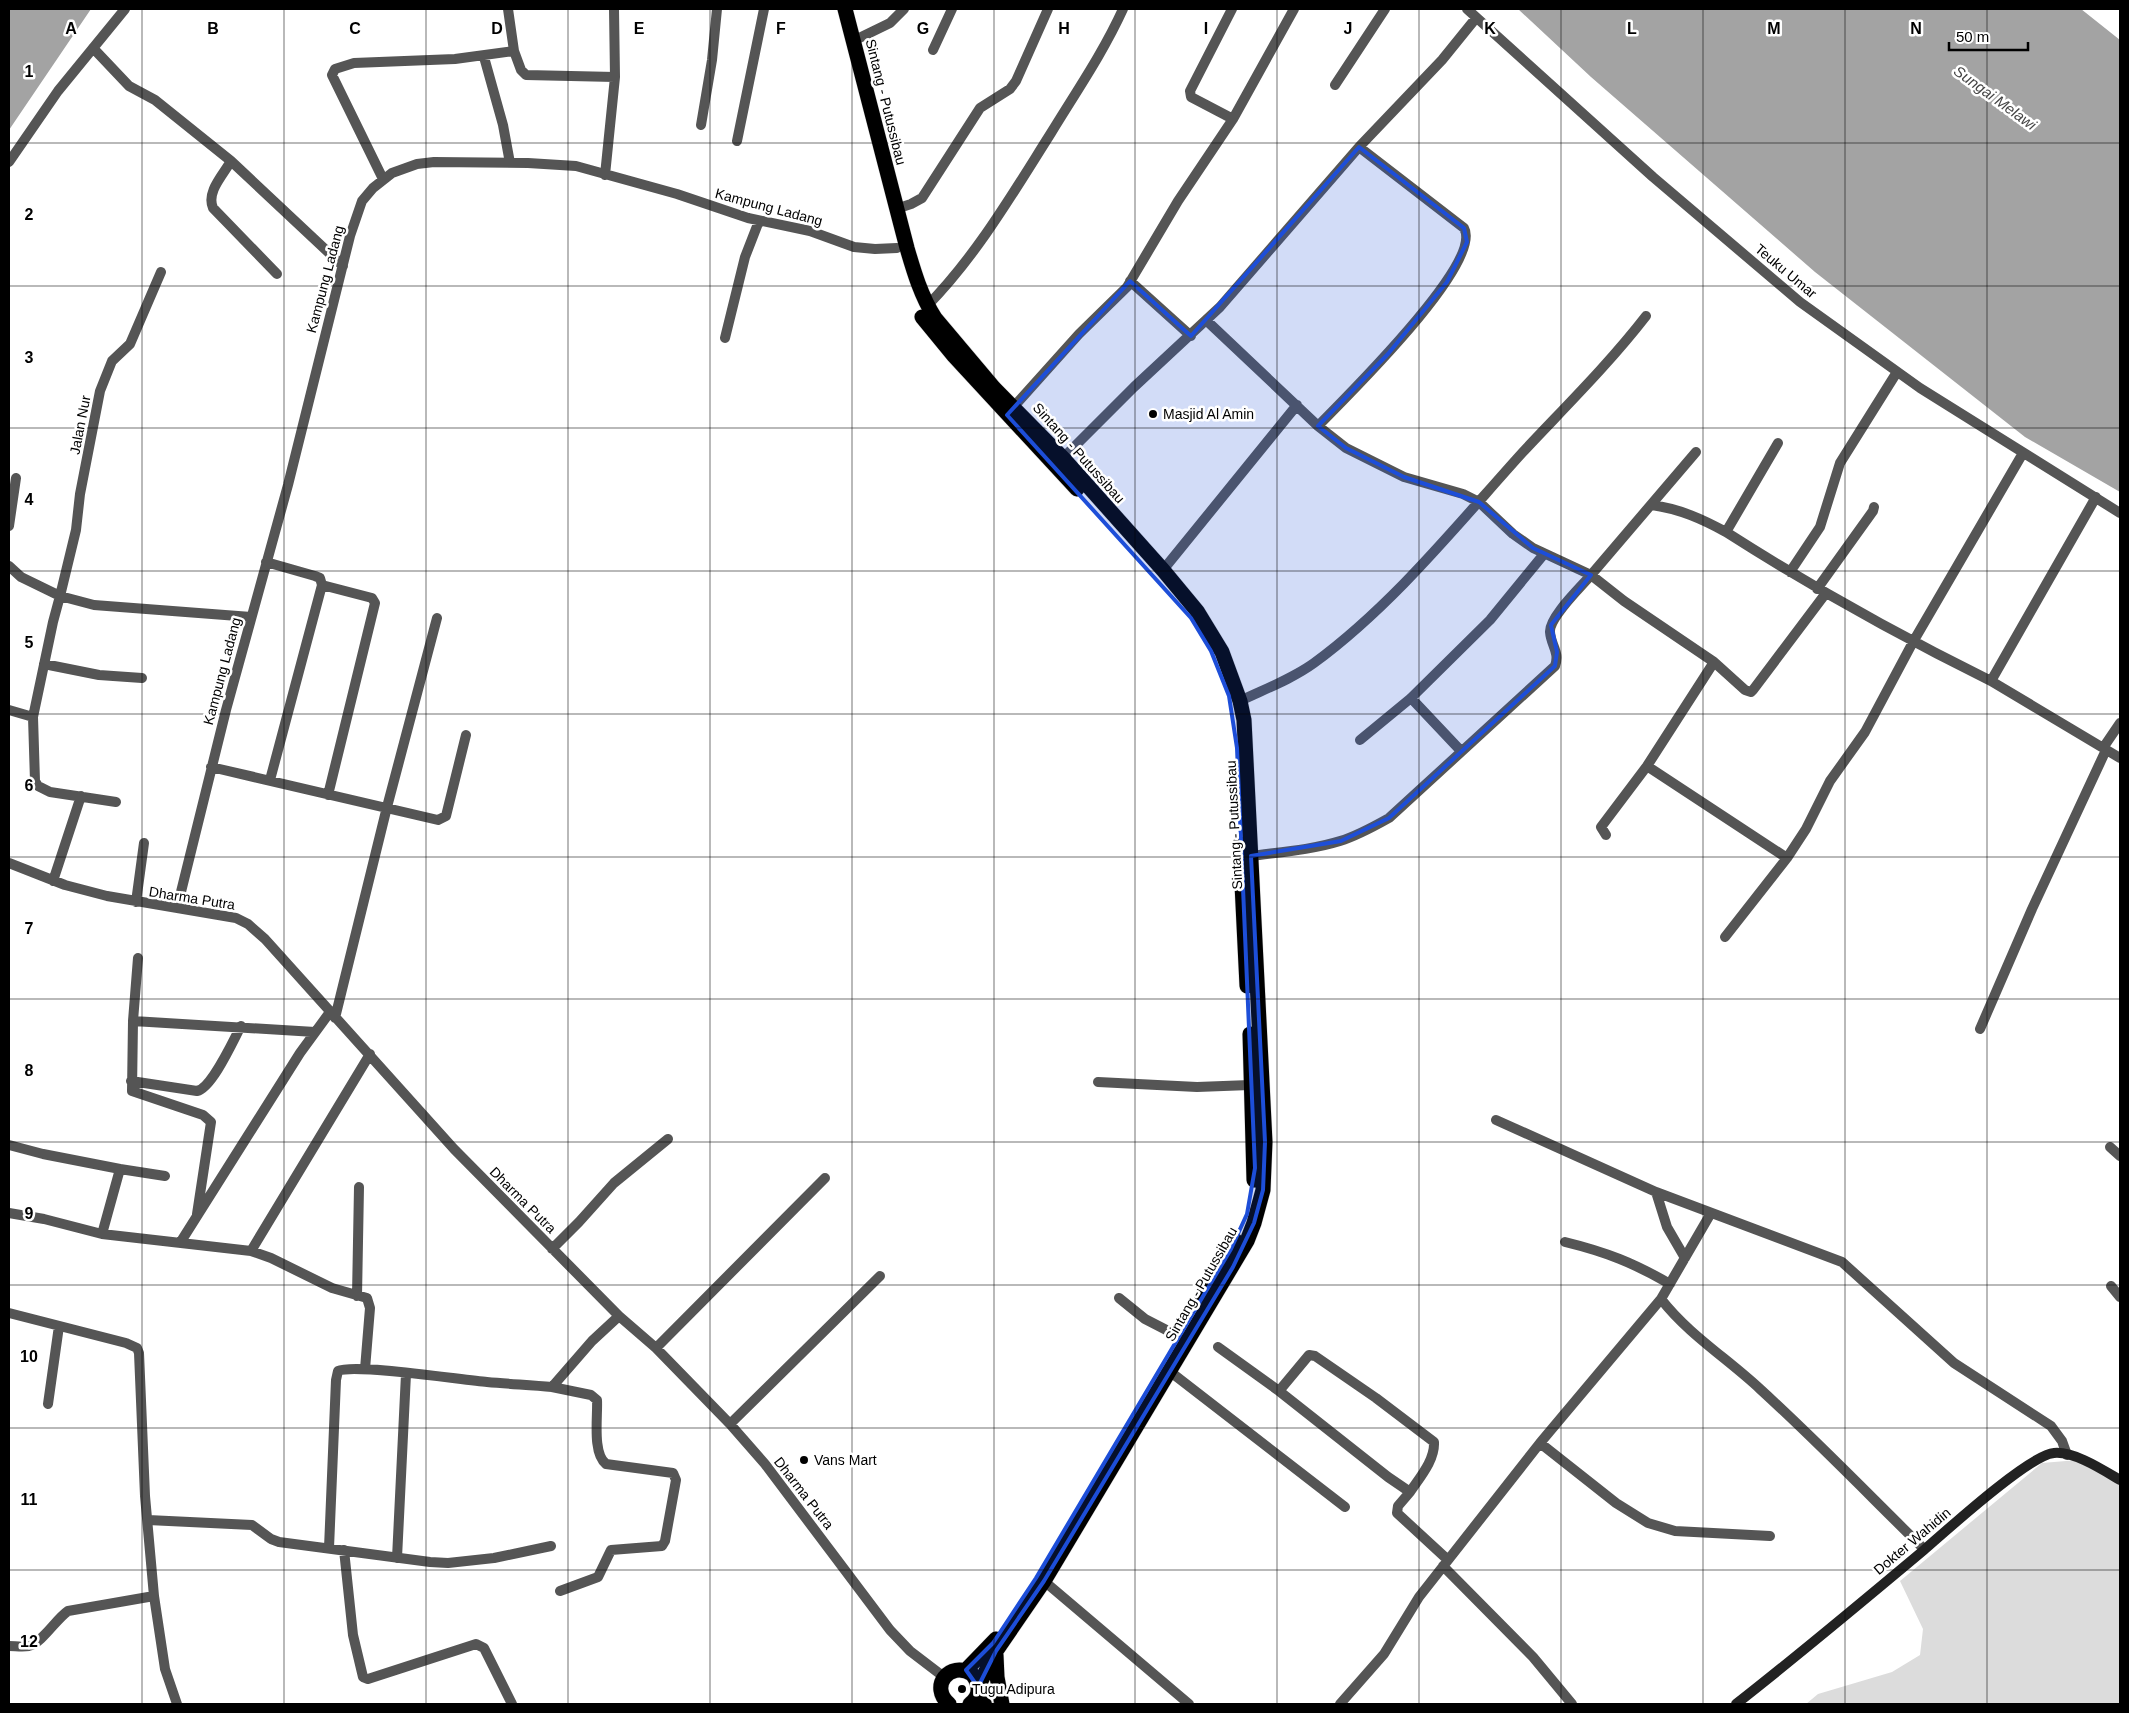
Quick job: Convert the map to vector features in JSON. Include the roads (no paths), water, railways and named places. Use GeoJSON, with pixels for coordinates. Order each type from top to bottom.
{"type":"FeatureCollection","features":[{"type":"Feature","properties":{"kind":"highway","name":"Sintang - Putussibau"},"geometry":{"type":"LineString","coordinates":[[835,9],[897,248],[910,291],[922,316],[954,356],[1063,458],[1163,570],[1196,611],[1222,652],[1240,701],[1246,749],[1251,856],[1250,1085],[1255,1168],[1247,1214],[1231,1249],[1036,1578],[993,1643],[966,1670]]}},
{"type":"Feature","properties":{"kind":"highway","name":"Sintang - Putussibau"},"geometry":{"type":"LineString","coordinates":[[845,9],[896,209],[918,285],[927,306],[1010,410],[1191,618],[1211,652],[1229,696],[1235,721],[1265,1142],[1262,1190],[1254,1223],[1242,1249],[1168,1370],[1044,1581],[996,1651],[978,1697]]}},
{"type":"Feature","properties":{"kind":"highway"},"geometry":{"type":"LineString","coordinates":[[996,1651],[997,1677],[1002,1704]]}},
{"type":"Feature","properties":{"kind":"highway"},"geometry":{"type":"LineString","coordinates":[[942,1702],[940,1688],[944,1677],[954,1670],[966,1670],[976,1680],[978,1697]]}},
{"type":"Feature","properties":{"kind":"street"},"geometry":{"type":"LineString","coordinates":[[9,162],[58,91],[125,9]]}},
{"type":"Feature","properties":{"kind":"street"},"geometry":{"type":"LineString","coordinates":[[508,9],[514,51],[521,70],[526,75],[614,77]]}},
{"type":"Feature","properties":{"kind":"street"},"geometry":{"type":"LineString","coordinates":[[605,175],[614,77],[614,9]]}},
{"type":"Feature","properties":{"kind":"street"},"geometry":{"type":"LineString","coordinates":[[701,125],[712,60],[717,9]]}},
{"type":"Feature","properties":{"kind":"street"},"geometry":{"type":"LineString","coordinates":[[737,141],[764,9]]}},
{"type":"Feature","properties":{"kind":"street"},"geometry":{"type":"LineString","coordinates":[[853,41],[890,23],[904,9]]}},
{"type":"Feature","properties":{"kind":"street"},"geometry":{"type":"LineString","coordinates":[[934,50],[952,9]]}},
{"type":"Feature","properties":{"kind":"street"},"geometry":{"type":"LineString","coordinates":[[896,209],[922,198],[980,108],[1010,89],[1016,82],[1048,9]]}},
{"type":"Feature","properties":{"kind":"street"},"geometry":{"type":"LineString","coordinates":[[927,306],[946,287],[987,233],[1097,61],[1123,9]]}},
{"type":"Feature","properties":{"kind":"street"},"geometry":{"type":"LineString","coordinates":[[1232,9],[1190,91],[1192,97],[1232,119]]}},
{"type":"Feature","properties":{"kind":"street"},"geometry":{"type":"LineString","coordinates":[[1010,410],[1079,334],[1122,292],[1130,281],[1134,271],[1178,201],[1232,119],[1294,9]]}},
{"type":"Feature","properties":{"kind":"street"},"geometry":{"type":"LineString","coordinates":[[1335,85],[1385,9]]}},
{"type":"Feature","properties":{"kind":"street","name":"Teuku Umar"},"geometry":{"type":"LineString","coordinates":[[1467,9],[1653,177],[1800,302],[1897,372],[2120,513]]}},
{"type":"Feature","properties":{"kind":"street"},"geometry":{"type":"LineString","coordinates":[[1063,458],[1134,387],[1207,321],[1286,234],[1359,146],[1442,60],[1476,18]]}},
{"type":"Feature","properties":{"kind":"street"},"geometry":{"type":"LineString","coordinates":[[93,48],[134,90],[146,94],[155,100],[231,162],[343,266]]}},
{"type":"Feature","properties":{"kind":"street"},"geometry":{"type":"LineString","coordinates":[[382,179],[338,90],[332,71],[354,63],[484,57],[514,51]]}},
{"type":"Feature","properties":{"kind":"street"},"geometry":{"type":"LineString","coordinates":[[484,57],[503,125],[510,163]]}},
{"type":"Feature","properties":{"kind":"street"},"geometry":{"type":"LineString","coordinates":[[1318,426],[1388,354],[1447,282],[1467,242],[1467,233],[1464,228],[1359,146]]}},
{"type":"Feature","properties":{"kind":"street"},"geometry":{"type":"LineString","coordinates":[[231,162],[212,192],[210,203],[277,274]]}},
{"type":"Feature","properties":{"kind":"street","name":"Kampung Ladang"},"geometry":{"type":"LineString","coordinates":[[177,908],[211,767],[288,485],[350,236],[362,201],[382,179],[408,167],[434,162],[570,165],[677,194],[759,221],[810,231],[854,247],[875,249],[897,248]]}},
{"type":"Feature","properties":{"kind":"street"},"geometry":{"type":"LineString","coordinates":[[725,338],[745,257],[759,221]]}},
{"type":"Feature","properties":{"kind":"street","name":"Jalan Nur"},"geometry":{"type":"LineString","coordinates":[[81,796],[50,792],[38,786],[35,772],[34,717],[44,664],[76,530],[80,494],[100,391],[112,361],[130,344],[161,272]]}},
{"type":"Feature","properties":{"kind":"street"},"geometry":{"type":"LineString","coordinates":[[1130,281],[1191,336]]}},
{"type":"Feature","properties":{"kind":"street"},"geometry":{"type":"LineString","coordinates":[[1240,701],[1304,668],[1331,649],[1388,598],[1438,548],[1522,453],[1615,356],[1646,316]]}},
{"type":"Feature","properties":{"kind":"street"},"geometry":{"type":"LineString","coordinates":[[1207,321],[1318,426],[1346,448],[1404,477],[1463,494],[1479,502],[1513,534],[1544,554],[1591,575],[1624,601],[1714,662],[1745,690],[1750,692],[1821,591],[1874,507]]}},
{"type":"Feature","properties":{"kind":"street"},"geometry":{"type":"LineString","coordinates":[[1790,572],[1820,527],[1840,463],[1897,372]]}},
{"type":"Feature","properties":{"kind":"street"},"geometry":{"type":"LineString","coordinates":[[1163,570],[1297,405]]}},
{"type":"Feature","properties":{"kind":"street"},"geometry":{"type":"LineString","coordinates":[[1726,532],[1778,443]]}},
{"type":"Feature","properties":{"kind":"street"},"geometry":{"type":"LineString","coordinates":[[1251,856],[1318,847],[1341,841],[1389,818],[1555,666],[1558,660],[1557,652],[1551,639],[1550,630],[1558,613],[1696,452]]}},
{"type":"Feature","properties":{"kind":"street"},"geometry":{"type":"LineString","coordinates":[[1725,937],[1806,829],[1830,781],[1865,732],[1912,642],[2023,453]]}},
{"type":"Feature","properties":{"kind":"street"},"geometry":{"type":"LineString","coordinates":[[9,526],[16,478]]}},
{"type":"Feature","properties":{"kind":"street"},"geometry":{"type":"LineString","coordinates":[[1991,681],[2096,498]]}},
{"type":"Feature","properties":{"kind":"street"},"geometry":{"type":"LineString","coordinates":[[1652,505],[1695,515],[1821,591],[1912,642],[1991,681],[2120,758]]}},
{"type":"Feature","properties":{"kind":"street"},"geometry":{"type":"LineString","coordinates":[[1360,740],[1411,698],[1490,620],[1544,554]]}},
{"type":"Feature","properties":{"kind":"street"},"geometry":{"type":"LineString","coordinates":[[266,562],[315,576],[320,578],[322,584],[270,780]]}},
{"type":"Feature","properties":{"kind":"street"},"geometry":{"type":"LineString","coordinates":[[9,566],[21,577],[60,596],[94,606],[251,617]]}},
{"type":"Feature","properties":{"kind":"street"},"geometry":{"type":"LineString","coordinates":[[322,584],[372,598],[375,606],[328,795]]}},
{"type":"Feature","properties":{"kind":"street"},"geometry":{"type":"LineString","coordinates":[[180,1243],[315,1032],[332,1015],[437,618]]}},
{"type":"Feature","properties":{"kind":"street"},"geometry":{"type":"LineString","coordinates":[[1606,835],[1601,827],[1647,766],[1714,662]]}},
{"type":"Feature","properties":{"kind":"street"},"geometry":{"type":"LineString","coordinates":[[44,664],[99,675],[142,678]]}},
{"type":"Feature","properties":{"kind":"street"},"geometry":{"type":"LineString","coordinates":[[1411,698],[1461,751]]}},
{"type":"Feature","properties":{"kind":"street"},"geometry":{"type":"LineString","coordinates":[[9,710],[34,717]]}},
{"type":"Feature","properties":{"kind":"street"},"geometry":{"type":"LineString","coordinates":[[1980,1029],[2105,749],[2120,723]]}},
{"type":"Feature","properties":{"kind":"street"},"geometry":{"type":"LineString","coordinates":[[211,767],[438,820],[446,816],[466,735]]}},
{"type":"Feature","properties":{"kind":"street"},"geometry":{"type":"LineString","coordinates":[[1647,766],[1786,858]]}},
{"type":"Feature","properties":{"kind":"street"},"geometry":{"type":"LineString","coordinates":[[53,881],[81,796],[116,802]]}},
{"type":"Feature","properties":{"kind":"street"},"geometry":{"type":"LineString","coordinates":[[136,902],[144,843]]}},
{"type":"Feature","properties":{"kind":"street","name":"Dharma Putra"},"geometry":{"type":"LineString","coordinates":[[9,863],[53,881],[136,902],[227,915],[248,924],[265,939],[454,1149],[552,1249],[620,1316],[656,1348],[730,1424],[765,1464],[899,1641],[944,1677]]}},
{"type":"Feature","properties":{"kind":"street"},"geometry":{"type":"LineString","coordinates":[[138,958],[133,1022],[132,1091],[203,1115],[211,1122],[196,1218]]}},
{"type":"Feature","properties":{"kind":"street"},"geometry":{"type":"LineString","coordinates":[[133,1022],[241,1026],[315,1032]]}},
{"type":"Feature","properties":{"kind":"street"},"geometry":{"type":"LineString","coordinates":[[131,1081],[197,1091],[202,1090],[210,1082],[241,1026]]}},
{"type":"Feature","properties":{"kind":"street"},"geometry":{"type":"LineString","coordinates":[[251,1251],[370,1054]]}},
{"type":"Feature","properties":{"kind":"street"},"geometry":{"type":"LineString","coordinates":[[1098,1082],[1197,1087],[1250,1085]]}},
{"type":"Feature","properties":{"kind":"street"},"geometry":{"type":"LineString","coordinates":[[1496,1120],[1656,1192],[1842,1262],[1954,1363],[2051,1426],[2062,1441],[2067,1455]]}},
{"type":"Feature","properties":{"kind":"street"},"geometry":{"type":"LineString","coordinates":[[552,1249],[614,1183],[668,1139]]}},
{"type":"Feature","properties":{"kind":"street"},"geometry":{"type":"LineString","coordinates":[[9,1145],[44,1154],[165,1176]]}},
{"type":"Feature","properties":{"kind":"street"},"geometry":{"type":"LineString","coordinates":[[2110,1147],[2120,1156]]}},
{"type":"Feature","properties":{"kind":"street"},"geometry":{"type":"LineString","coordinates":[[102,1234],[120,1169]]}},
{"type":"Feature","properties":{"kind":"street"},"geometry":{"type":"LineString","coordinates":[[656,1348],[825,1178]]}},
{"type":"Feature","properties":{"kind":"street"},"geometry":{"type":"LineString","coordinates":[[357,1296],[359,1187]]}},
{"type":"Feature","properties":{"kind":"street"},"geometry":{"type":"LineString","coordinates":[[1656,1192],[1667,1227],[1685,1258]]}},
{"type":"Feature","properties":{"kind":"street"},"geometry":{"type":"LineString","coordinates":[[9,1213],[44,1219],[102,1234],[251,1251],[271,1258],[326,1286],[367,1298],[370,1308],[365,1369]]}},
{"type":"Feature","properties":{"kind":"street"},"geometry":{"type":"LineString","coordinates":[[1340,1704],[1384,1654],[1419,1596],[1540,1442],[1662,1299],[1711,1213]]}},
{"type":"Feature","properties":{"kind":"street"},"geometry":{"type":"LineString","coordinates":[[1565,1242],[1599,1251],[1640,1266],[1670,1284]]}},
{"type":"Feature","properties":{"kind":"street"},"geometry":{"type":"LineString","coordinates":[[730,1424],[880,1276]]}},
{"type":"Feature","properties":{"kind":"street"},"geometry":{"type":"LineString","coordinates":[[2111,1286],[2120,1297]]}},
{"type":"Feature","properties":{"kind":"street"},"geometry":{"type":"LineString","coordinates":[[1118,1298],[1145,1319],[1178,1336]]}},
{"type":"Feature","properties":{"kind":"street"},"geometry":{"type":"LineString","coordinates":[[1662,1299],[1688,1328],[1737,1368],[1800,1426],[1924,1550]]}},
{"type":"Feature","properties":{"kind":"street"},"geometry":{"type":"LineString","coordinates":[[9,1313],[126,1343],[137,1348],[139,1353],[154,1596],[165,1669],[177,1704]]}},
{"type":"Feature","properties":{"kind":"street"},"geometry":{"type":"LineString","coordinates":[[552,1387],[592,1341],[620,1316]]}},
{"type":"Feature","properties":{"kind":"street"},"geometry":{"type":"LineString","coordinates":[[48,1404],[59,1326]]}},
{"type":"Feature","properties":{"kind":"street"},"geometry":{"type":"LineString","coordinates":[[1218,1347],[1280,1391],[1388,1477],[1410,1492]]}},
{"type":"Feature","properties":{"kind":"street"},"geometry":{"type":"LineString","coordinates":[[1280,1391],[1303,1360],[1309,1355],[1314,1356],[1427,1435],[1434,1442],[1434,1449],[1429,1463],[1410,1492],[1398,1506],[1397,1513],[1510,1633],[1572,1704]]}},
{"type":"Feature","properties":{"kind":"street"},"geometry":{"type":"LineString","coordinates":[[330,1548],[337,1374],[342,1368],[552,1387],[590,1394],[597,1400],[597,1441],[601,1456],[606,1464],[673,1473],[676,1480],[665,1541],[662,1546],[611,1550],[598,1577],[560,1591]]}},
{"type":"Feature","properties":{"kind":"street"},"geometry":{"type":"LineString","coordinates":[[1168,1370],[1345,1507]]}},
{"type":"Feature","properties":{"kind":"street"},"geometry":{"type":"LineString","coordinates":[[397,1558],[406,1374]]}},
{"type":"Feature","properties":{"kind":"street"},"geometry":{"type":"LineString","coordinates":[[1540,1442],[1616,1503],[1648,1523],[1675,1531],[1770,1536]]}},
{"type":"Feature","properties":{"kind":"street","name":"Dokter Wahidin"},"geometry":{"type":"LineString","coordinates":[[1736,1704],[1975,1506],[2040,1458],[2054,1453],[2067,1455],[2087,1462],[2120,1480]]}},
{"type":"Feature","properties":{"kind":"street"},"geometry":{"type":"LineString","coordinates":[[148,1520],[252,1525],[274,1541],[430,1562],[468,1562],[551,1546]]}},
{"type":"Feature","properties":{"kind":"street"},"geometry":{"type":"LineString","coordinates":[[344,1550],[353,1635],[363,1677],[368,1679],[476,1644],[484,1648],[512,1704]]}},
{"type":"Feature","properties":{"kind":"street"},"geometry":{"type":"LineString","coordinates":[[1044,1581],[1189,1704]]}},
{"type":"Feature","properties":{"kind":"street"},"geometry":{"type":"LineString","coordinates":[[9,1646],[29,1646],[35,1643],[68,1611],[154,1596]]}},
{"type":"Feature","properties":{"kind":"water"},"geometry":{"type":"Polygon","coordinates":[[[9,9],[91,9],[9,130],[9,9]]]}},
{"type":"Feature","properties":{"kind":"water","name":"Sungai Melawi"},"geometry":{"type":"Polygon","coordinates":[[[1518,9],[2081,9],[2120,40],[2120,492],[2025,437],[1815,272],[1591,77],[1518,9]]]}},
{"type":"Feature","properties":{"kind":"place","name":"Masjid Al Amin"},"geometry":{"type":"Point","coordinates":[1153,414]}},
{"type":"Feature","properties":{"kind":"place","name":"Vans Mart"},"geometry":{"type":"Point","coordinates":[804,1460]}},
{"type":"Feature","properties":{"kind":"place","name":"Tugu Adipura"},"geometry":{"type":"Point","coordinates":[962,1689]}}]}
